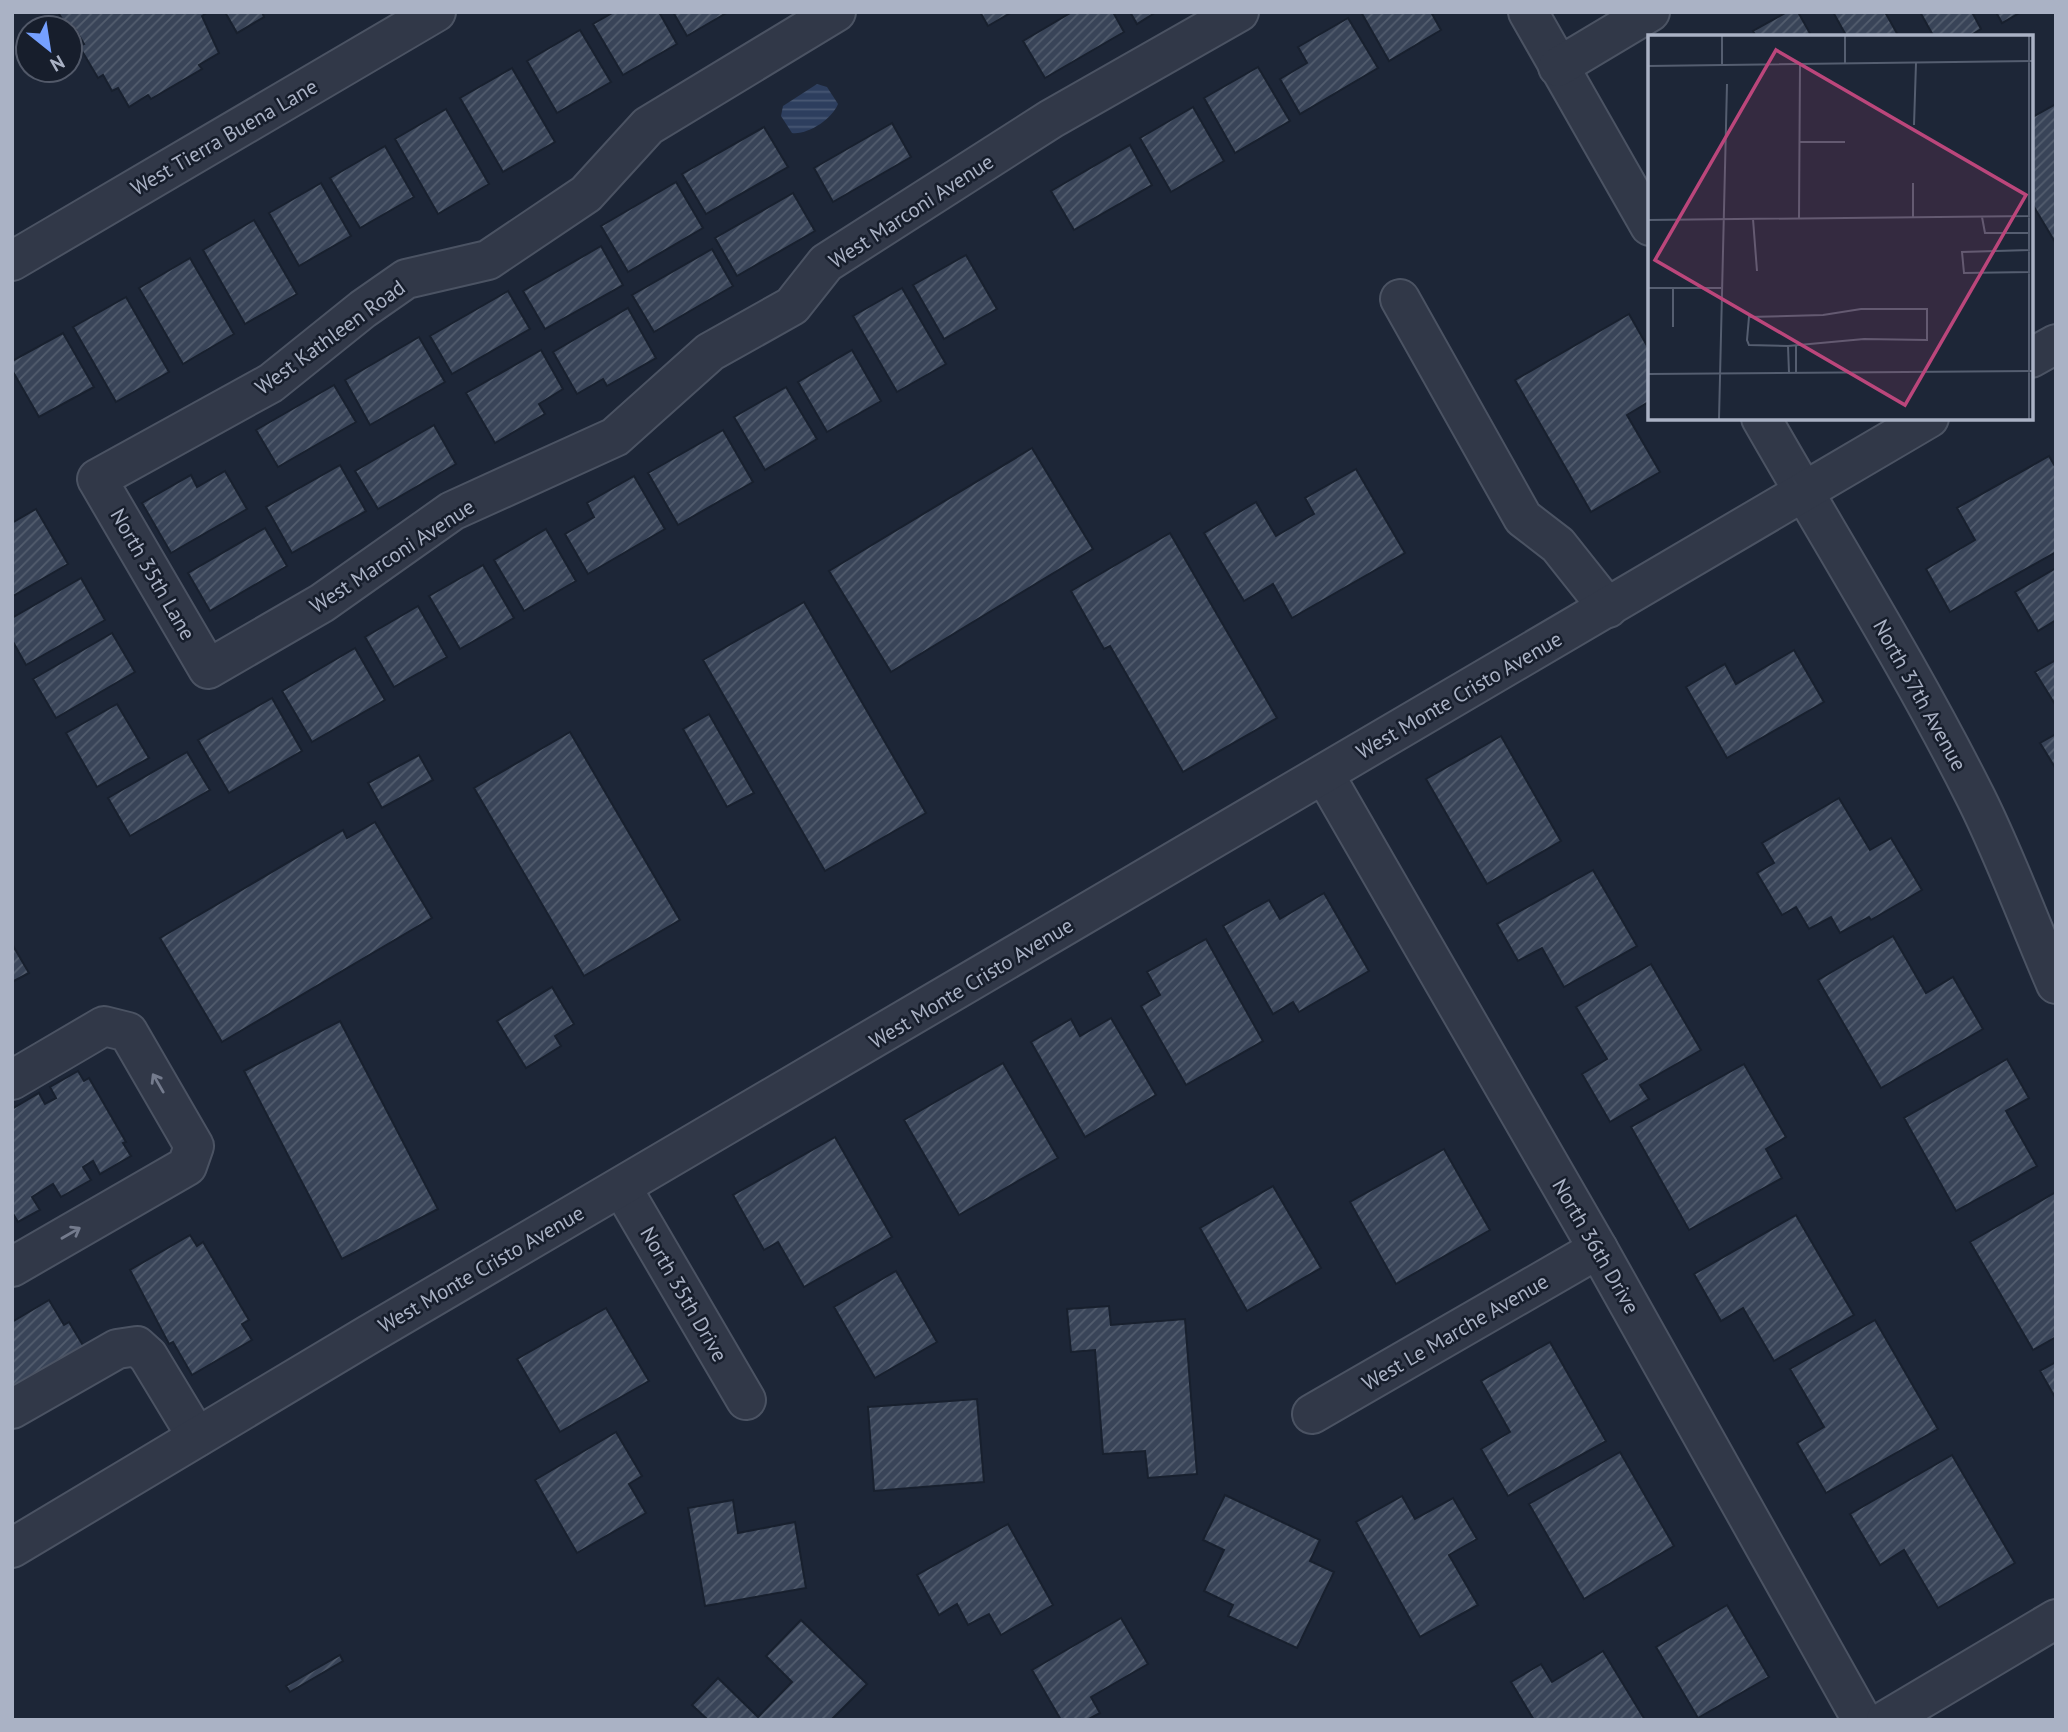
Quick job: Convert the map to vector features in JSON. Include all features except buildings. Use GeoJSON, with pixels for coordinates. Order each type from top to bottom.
{"type":"FeatureCollection","features":[{"type":"Feature","properties":{"kind":"street","name":"West Tierra Buena Lane"},"geometry":{"type":"LineString","coordinates":[[12,261],[436,12]]}},
{"type":"Feature","properties":{"kind":"street","name":"West Kathleen Road"},"geometry":{"type":"LineString","coordinates":[[97,479],[271,383],[405,279],[488,260],[586,194],[648,126],[836,12]]}},
{"type":"Feature","properties":{"kind":"street","name":"West Marconi Avenue"},"geometry":{"type":"LineString","coordinates":[[208,669],[322,603],[452,511],[615,437],[710,352],[792,306],[826,263],[1051,119],[1239,12]]}},
{"type":"Feature","properties":{"kind":"street"},"geometry":{"type":"LineString","coordinates":[[1528,12],[1648,223]]}},
{"type":"Feature","properties":{"kind":"street"},"geometry":{"type":"LineString","coordinates":[[1558,67],[1650,12]]}},
{"type":"Feature","properties":{"kind":"street"},"geometry":{"type":"LineString","coordinates":[[1400,299],[1523,517],[1558,545],[1608,608]]}},
{"type":"Feature","properties":{"kind":"street"},"geometry":{"type":"LineString","coordinates":[[2033,357],[2056,344]]}},
{"type":"Feature","properties":{"kind":"street","name":"North 37th Avenue"},"geometry":{"type":"LineString","coordinates":[[1762,420],[1913,680],[1975,795],[1998,842],[2056,984]]}},
{"type":"Feature","properties":{"kind":"street","name":"West Monte Cristo Avenue"},"geometry":{"type":"LineString","coordinates":[[12,1548],[1926,420]]}},
{"type":"Feature","properties":{"kind":"street","name":"North 35th Lane"},"geometry":{"type":"LineString","coordinates":[[97,479],[208,669]]}},
{"type":"Feature","properties":{"kind":"street","name":"North 36th Drive"},"geometry":{"type":"LineString","coordinates":[[1324,774],[1598,1249],[1862,1720]]}},
{"type":"Feature","properties":{"kind":"street"},"geometry":{"type":"LineString","coordinates":[[12,1080],[104,1026],[128,1032],[194,1146],[187,1166],[12,1267]]}},
{"type":"Feature","properties":{"kind":"street","name":"North 35th Drive"},"geometry":{"type":"LineString","coordinates":[[622,1188],[746,1400]]}},
{"type":"Feature","properties":{"kind":"street","name":"West Le Marche Avenue"},"geometry":{"type":"LineString","coordinates":[[1312,1414],[1598,1249]]}},
{"type":"Feature","properties":{"kind":"street"},"geometry":{"type":"LineString","coordinates":[[12,1409],[117,1349],[137,1346],[149,1356],[197,1437]]}},
{"type":"Feature","properties":{"kind":"street"},"geometry":{"type":"LineString","coordinates":[[1886,1720],[2056,1619]]}},
{"type":"Feature","properties":{"kind":"water"},"geometry":{"type":"Polygon","coordinates":[[[817,84],[827,87],[838,104],[835,110],[819,125],[792,133],[781,116],[783,106],[817,84]]]}}]}
